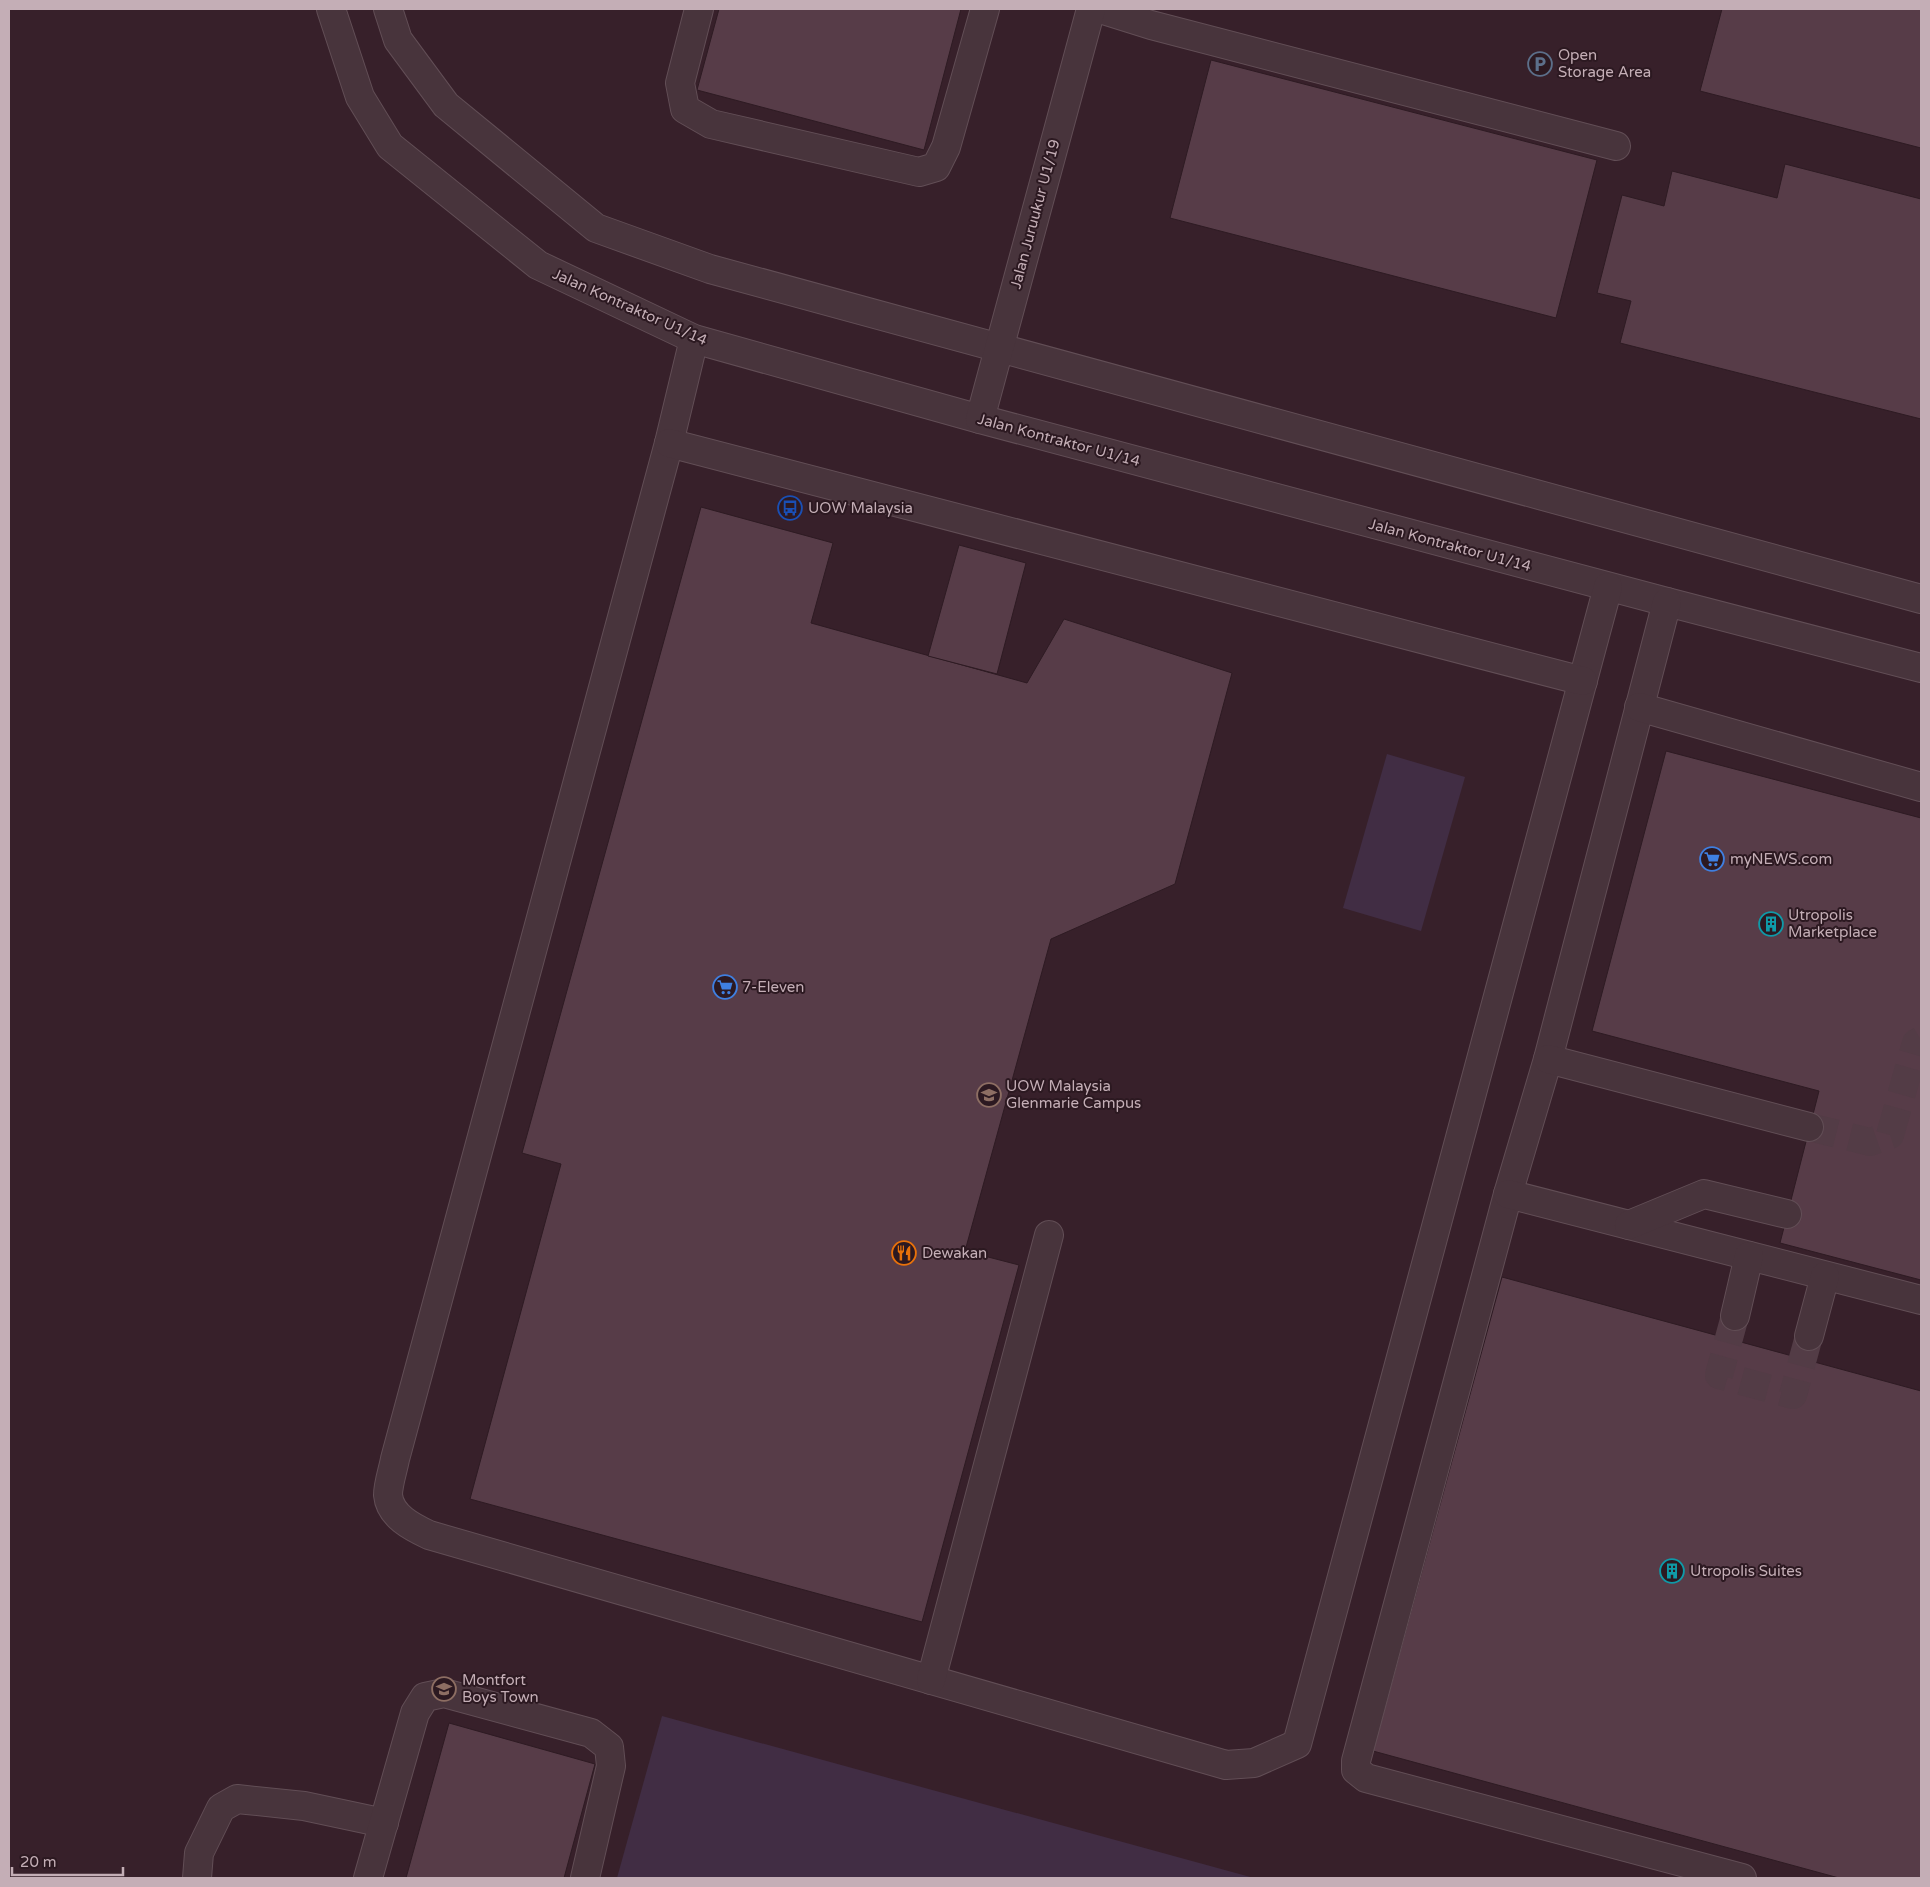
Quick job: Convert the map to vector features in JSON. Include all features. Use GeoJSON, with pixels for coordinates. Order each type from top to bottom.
{"type":"FeatureCollection","features":[{"type":"Feature","properties":{"kind":"street","name":"Jalan Kontraktor U1/14"},"geometry":{"type":"LineString","coordinates":[[331,9],[360,97],[390,146],[538,265],[694,339],[980,419],[1608,587],[1921,668]]}},
{"type":"Feature","properties":{"kind":"street"},"geometry":{"type":"LineString","coordinates":[[388,9],[398,40],[446,105],[596,228],[710,269],[1921,599]]}},
{"type":"Feature","properties":{"kind":"street"},"geometry":{"type":"LineString","coordinates":[[699,9],[680,82],[685,109],[711,124],[919,172],[936,167],[946,147],[985,9]]}},
{"type":"Feature","properties":{"kind":"street","name":"Jalan Juruukur U1/19"},"geometry":{"type":"LineString","coordinates":[[980,419],[1091,9]]}},
{"type":"Feature","properties":{"kind":"street"},"geometry":{"type":"LineString","coordinates":[[1100,9],[1151,25],[1616,146]]}},
{"type":"Feature","properties":{"kind":"street"},"geometry":{"type":"LineString","coordinates":[[694,339],[669,443],[395,1459],[388,1495],[395,1512],[407,1524],[429,1535],[1226,1765],[1254,1763],[1297,1744],[1608,587]]}},
{"type":"Feature","properties":{"kind":"street"},"geometry":{"type":"LineString","coordinates":[[669,443],[1583,681]]}},
{"type":"Feature","properties":{"kind":"street"},"geometry":{"type":"LineString","coordinates":[[1667,602],[1638,707],[1548,1059],[1508,1194],[1356,1761],[1356,1770],[1366,1778],[1742,1878]]}},
{"type":"Feature","properties":{"kind":"street"},"geometry":{"type":"LineString","coordinates":[[1638,707],[1921,787]]}},
{"type":"Feature","properties":{"kind":"street"},"geometry":{"type":"LineString","coordinates":[[1548,1059],[1809,1127]]}},
{"type":"Feature","properties":{"kind":"street"},"geometry":{"type":"LineString","coordinates":[[1508,1194],[1921,1300]]}},
{"type":"Feature","properties":{"kind":"street"},"geometry":{"type":"LineString","coordinates":[[1629,1225],[1704,1194],[1787,1214]]}},
{"type":"Feature","properties":{"kind":"street"},"geometry":{"type":"LineString","coordinates":[[932,1680],[1049,1235]]}},
{"type":"Feature","properties":{"kind":"street"},"geometry":{"type":"LineString","coordinates":[[1735,1316],[1749,1256]]}},
{"type":"Feature","properties":{"kind":"street"},"geometry":{"type":"LineString","coordinates":[[1809,1336],[1825,1276]]}},
{"type":"Feature","properties":{"kind":"street"},"geometry":{"type":"LineString","coordinates":[[368,1878],[415,1713],[426,1697],[444,1693],[591,1733],[609,1747],[611,1766],[585,1878]]}},
{"type":"Feature","properties":{"kind":"street"},"geometry":{"type":"LineString","coordinates":[[197,1878],[199,1854],[221,1808],[237,1799],[304,1806],[384,1823]]}},
{"type":"Feature","properties":{"kind":"shaded area"},"geometry":{"type":"Polygon","coordinates":[[[1387,754],[1465,777],[1421,931],[1343,908],[1387,754]]]}},
{"type":"Feature","properties":{"kind":"shaded area"},"geometry":{"type":"Polygon","coordinates":[[[662,1716],[1254,1878],[617,1878],[662,1716]]]}},
{"type":"Feature","properties":{"kind":"building"},"geometry":{"type":"Polygon","coordinates":[[[719,9],[961,9],[924,150],[697,90],[719,9]]]}},
{"type":"Feature","properties":{"kind":"building"},"geometry":{"type":"Polygon","coordinates":[[[1722,9],[1921,9],[1921,148],[1700,91],[1722,9]]]}},
{"type":"Feature","properties":{"kind":"building"},"geometry":{"type":"Polygon","coordinates":[[[1211,60],[1597,160],[1556,318],[1170,218],[1211,60]]]}},
{"type":"Feature","properties":{"kind":"building"},"geometry":{"type":"Polygon","coordinates":[[[1785,164],[1921,199],[1921,419],[1620,343],[1631,301],[1597,293],[1622,195],[1664,206],[1672,171],[1777,198],[1785,164]]]}},
{"type":"Feature","properties":{"kind":"building"},"geometry":{"type":"Polygon","coordinates":[[[701,507],[833,543],[811,623],[1027,683],[1064,619],[1232,673],[1175,884],[1051,939],[965,1251],[1019,1265],[922,1622],[470,1499],[561,1164],[522,1153],[701,507]]]}},
{"type":"Feature","properties":{"kind":"building"},"geometry":{"type":"Polygon","coordinates":[[[959,545],[1026,563],[997,674],[928,656],[959,545]]]}},
{"type":"Feature","properties":{"kind":"building","name":"Utropolis Marketplace"},"geometry":{"type":"Polygon","coordinates":[[[1666,751],[1921,818],[1921,1280],[1780,1243],[1819,1091],[1592,1031],[1666,751]]]}},
{"type":"Feature","properties":{"kind":"building","name":"Utropolis Suites"},"geometry":{"type":"Polygon","coordinates":[[[1502,1277],[1921,1391],[1921,1878],[1839,1878],[1373,1751],[1502,1277]]]}},
{"type":"Feature","properties":{"kind":"building"},"geometry":{"type":"Polygon","coordinates":[[[449,1723],[595,1764],[564,1878],[406,1878],[449,1723]]]}},
{"type":"Feature","properties":{"kind":"tunnel"},"geometry":{"type":"LineString","coordinates":[[1809,1127],[1870,1142],[1890,1135],[1916,1043],[1921,1040]]}},
{"type":"Feature","properties":{"kind":"tunnel"},"geometry":{"type":"LineString","coordinates":[[1735,1316],[1719,1375],[1793,1395],[1809,1336]]}},
{"type":"Feature","properties":{"kind":"place","name":"Open Storage Area"},"geometry":{"type":"Point","coordinates":[1540,64]}},
{"type":"Feature","properties":{"kind":"place","name":"UOW Malaysia"},"geometry":{"type":"Point","coordinates":[790,508]}},
{"type":"Feature","properties":{"kind":"place","name":"myNEWS.com"},"geometry":{"type":"Point","coordinates":[1712,859]}},
{"type":"Feature","properties":{"kind":"place","name":"Utropolis Marketplace"},"geometry":{"type":"Point","coordinates":[1771,924]}},
{"type":"Feature","properties":{"kind":"place","name":"7-Eleven"},"geometry":{"type":"Point","coordinates":[725,987]}},
{"type":"Feature","properties":{"kind":"place","name":"UOW Malaysia Glenmarie Campus"},"geometry":{"type":"Point","coordinates":[989,1095]}},
{"type":"Feature","properties":{"kind":"place","name":"Dewakan"},"geometry":{"type":"Point","coordinates":[904,1253]}},
{"type":"Feature","properties":{"kind":"place","name":"Utropolis Suites"},"geometry":{"type":"Point","coordinates":[1672,1571]}},
{"type":"Feature","properties":{"kind":"place","name":"Montfort Boys Town"},"geometry":{"type":"Point","coordinates":[444,1689]}}]}
